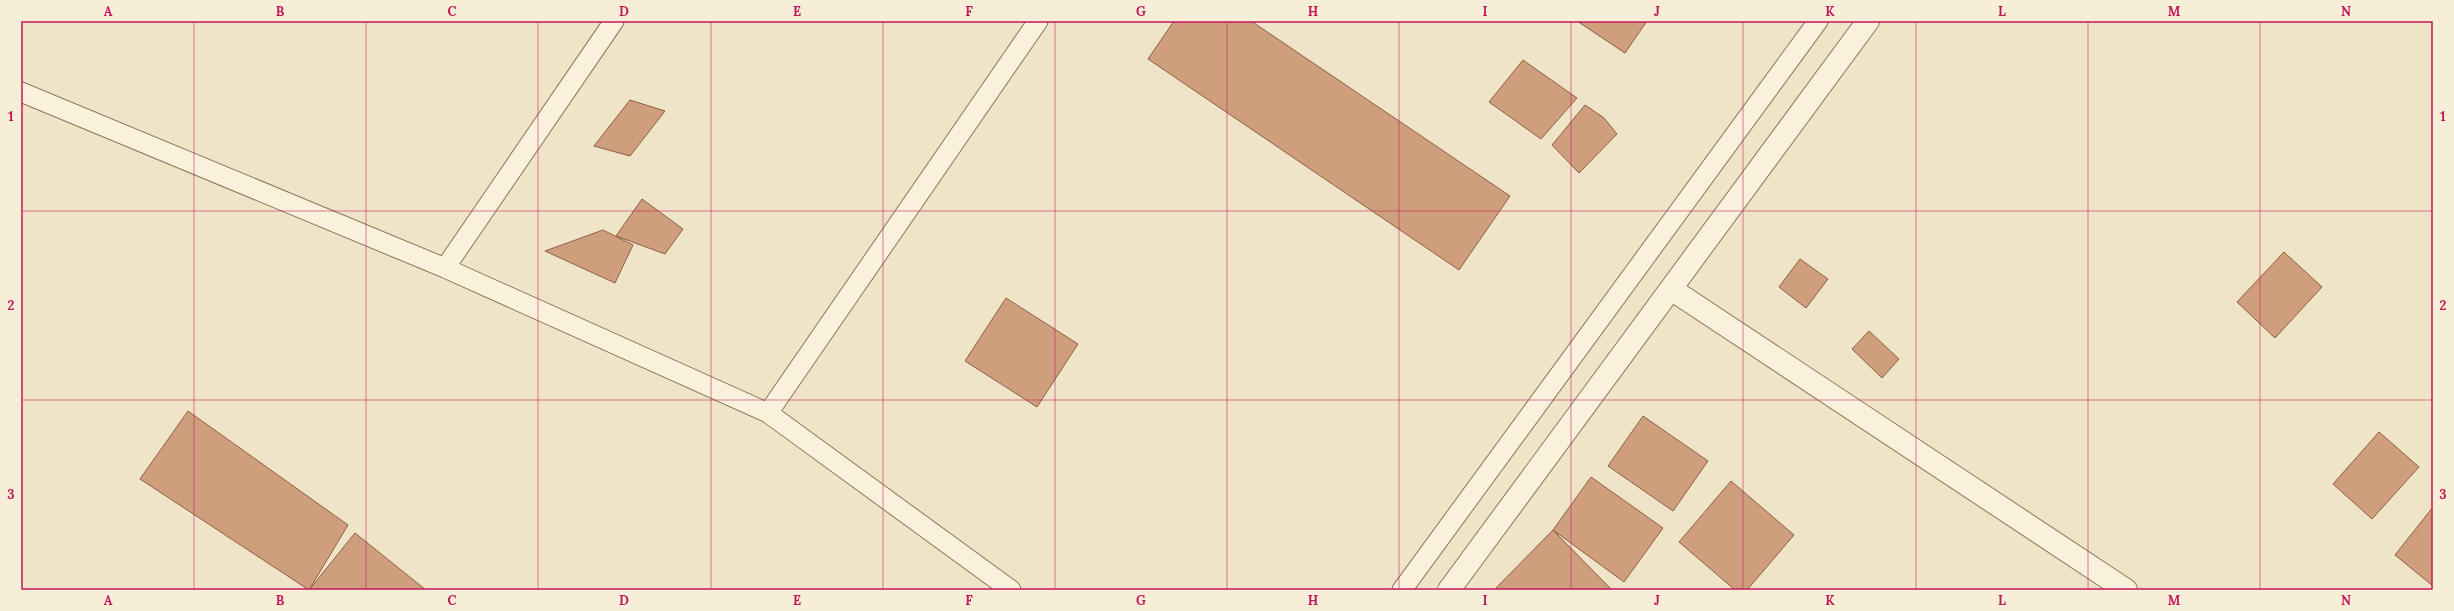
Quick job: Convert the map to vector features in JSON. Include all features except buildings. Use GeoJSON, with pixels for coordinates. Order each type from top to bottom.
{"type":"FeatureCollection","features":[{"type":"Feature","properties":{"kind":"street"},"geometry":{"type":"LineString","coordinates":[[1450,590],[1868,21]]}},
{"type":"Feature","properties":{"kind":"street"},"geometry":{"type":"LineString","coordinates":[[1671,289],[2126,590]]}},
{"type":"Feature","properties":{"kind":"lane"},"geometry":{"type":"LineString","coordinates":[[445,268],[614,21]]}},
{"type":"Feature","properties":{"kind":"lane"},"geometry":{"type":"LineString","coordinates":[[768,413],[1038,21]]}},
{"type":"Feature","properties":{"kind":"lane"},"geometry":{"type":"LineString","coordinates":[[1402,590],[1818,21]]}},
{"type":"Feature","properties":{"kind":"lane"},"geometry":{"type":"LineString","coordinates":[[21,92],[445,268],[768,413],[1011,590]]}}]}
